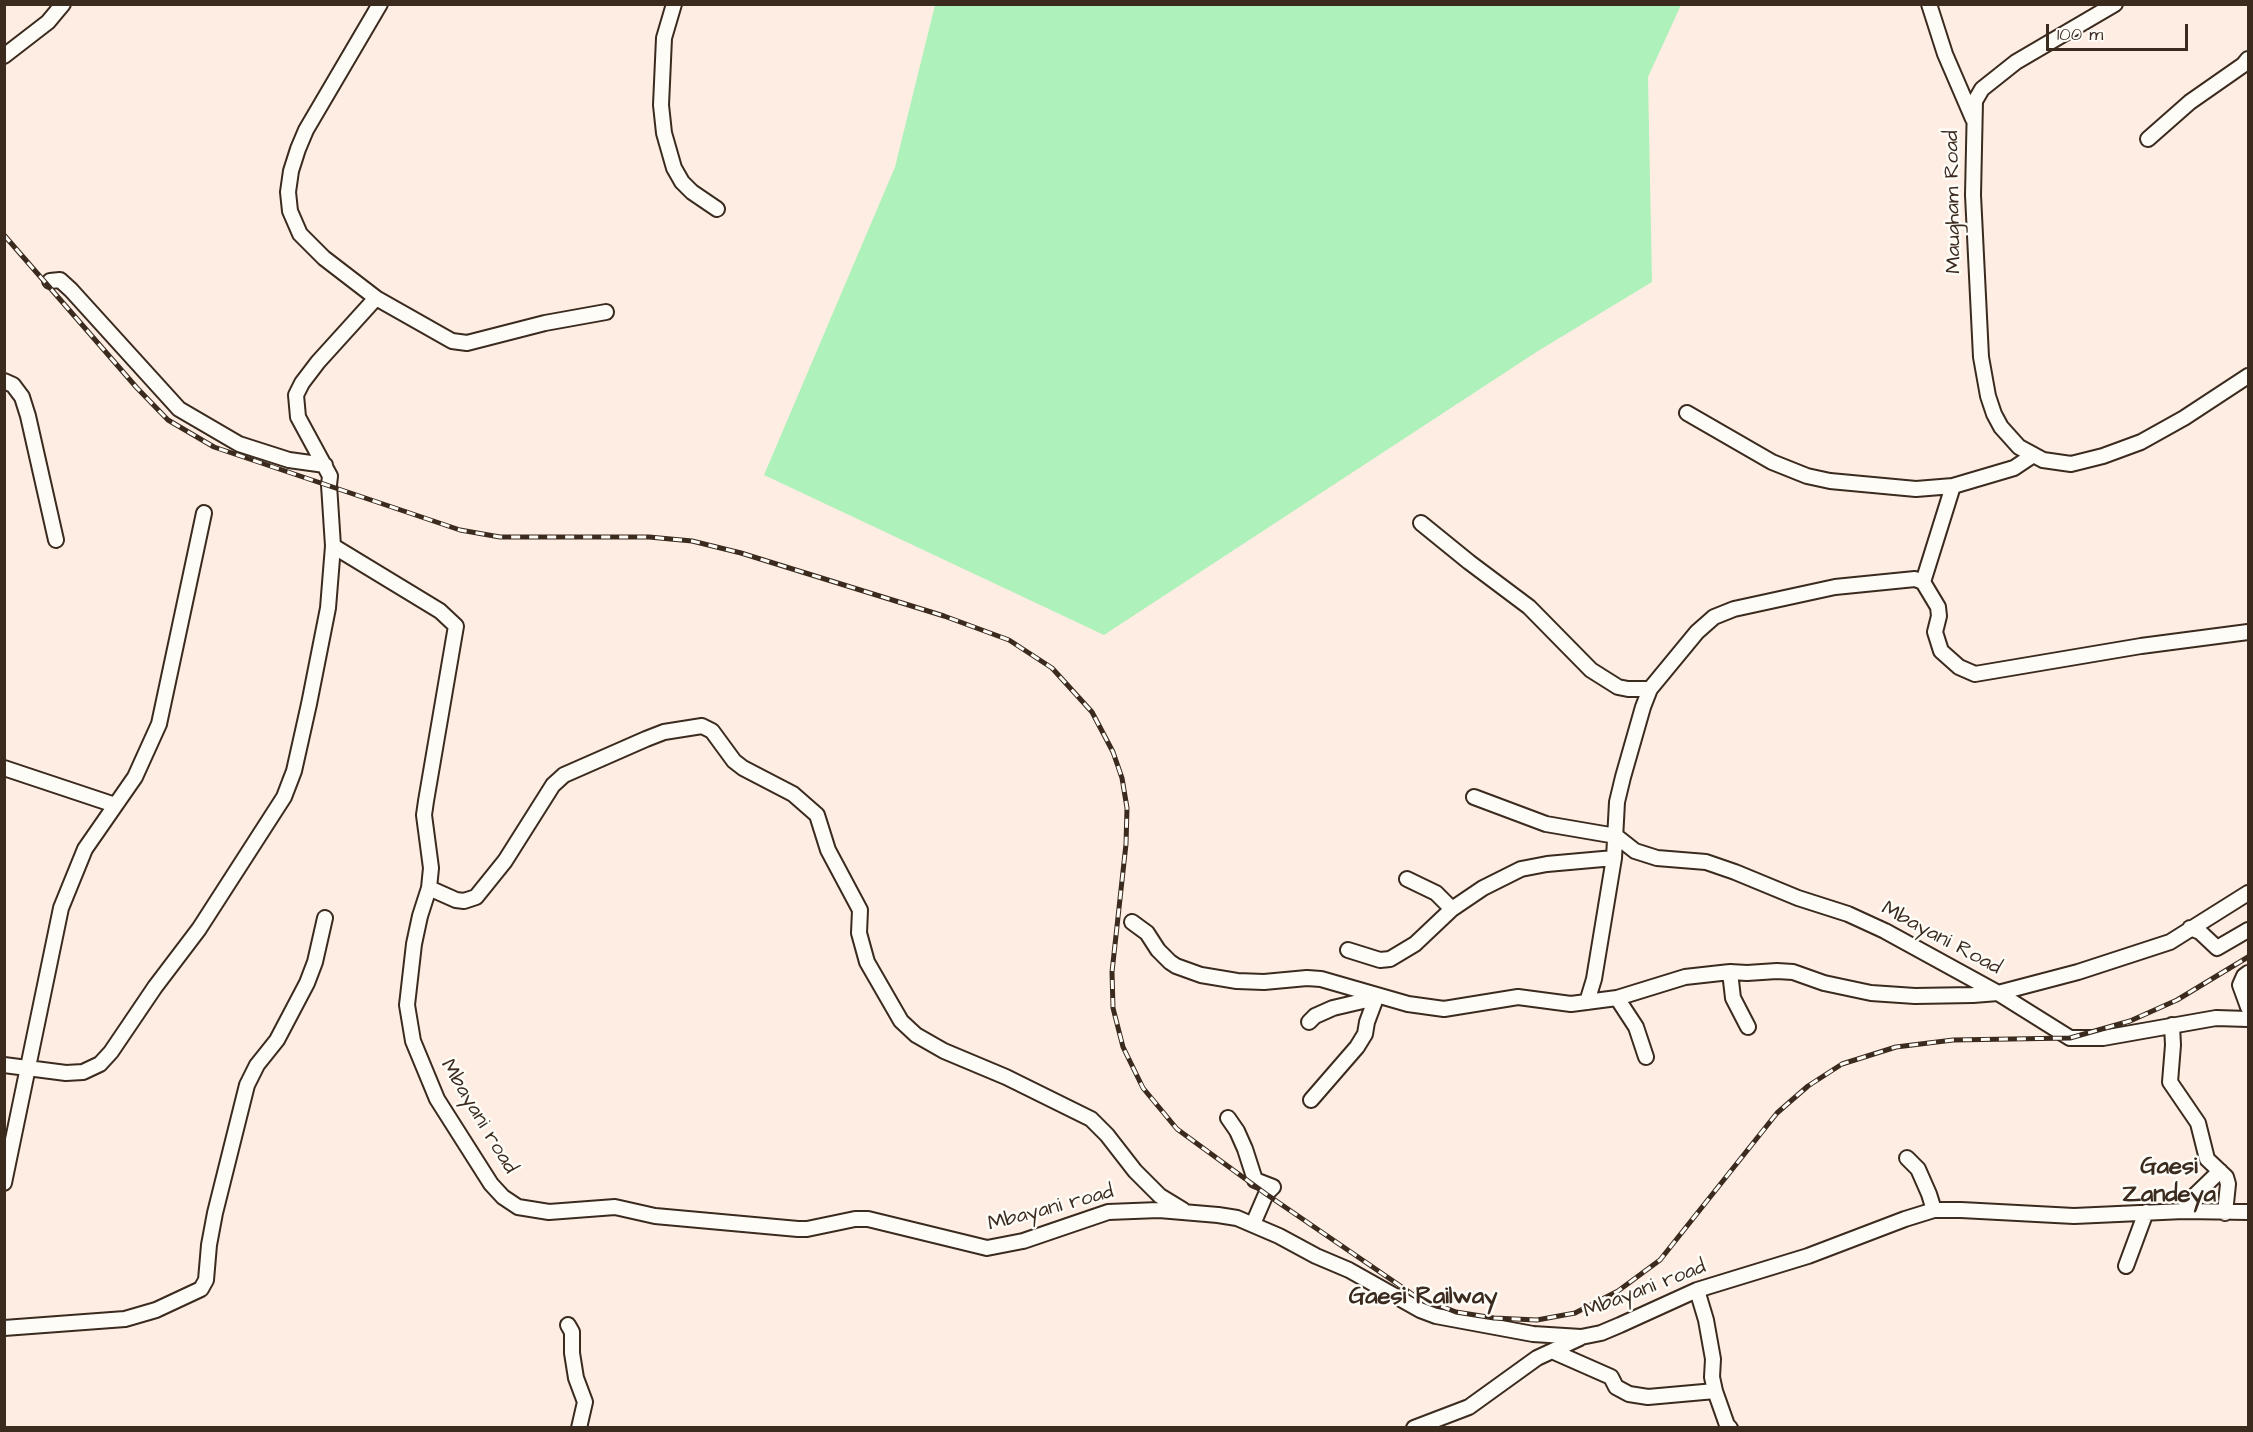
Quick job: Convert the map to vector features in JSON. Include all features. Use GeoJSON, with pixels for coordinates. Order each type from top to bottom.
{"type":"FeatureCollection","features":[{"type":"Feature","properties":{"kind":"street"},"geometry":{"type":"LineString","coordinates":[[4,56],[48,22],[63,4]]}},
{"type":"Feature","properties":{"kind":"street"},"geometry":{"type":"LineString","coordinates":[[380,4],[306,130],[291,171],[288,192],[290,211],[300,234],[324,258],[376,298],[452,341],[461,343],[545,323],[606,312]]}},
{"type":"Feature","properties":{"kind":"street"},"geometry":{"type":"LineString","coordinates":[[674,4],[664,38],[661,105],[664,133],[674,168],[682,182],[692,192],[717,209]]}},
{"type":"Feature","properties":{"kind":"street"},"geometry":{"type":"LineString","coordinates":[[1929,4],[1945,54],[1973,121]]}},
{"type":"Feature","properties":{"kind":"street","name":"Maugham Road"},"geometry":{"type":"LineString","coordinates":[[2032,456],[2019,447],[2001,427],[1988,396],[1981,357],[1973,195],[1975,101],[1982,88],[1994,77],[2039,47],[2115,4]]}},
{"type":"Feature","properties":{"kind":"street"},"geometry":{"type":"LineString","coordinates":[[2148,139],[2190,102],[2243,66],[2248,59]]}},
{"type":"Feature","properties":{"kind":"street"},"geometry":{"type":"LineString","coordinates":[[50,281],[60,280],[66,285],[179,409],[240,444],[289,460],[325,465]]}},
{"type":"Feature","properties":{"kind":"street"},"geometry":{"type":"LineString","coordinates":[[4,1065],[66,1073],[83,1072],[100,1064],[199,929],[284,797],[294,771],[328,609],[333,546],[330,476],[298,417],[296,395],[318,362],[376,298]]}},
{"type":"Feature","properties":{"kind":"street"},"geometry":{"type":"LineString","coordinates":[[1687,413],[1758,455],[1807,476],[1830,481],[1916,489],[1953,486],[2014,468],[2032,456],[2057,464],[2071,464],[2103,456],[2141,442],[2184,418],[2248,376]]}},
{"type":"Feature","properties":{"kind":"street"},"geometry":{"type":"LineString","coordinates":[[4,381],[13,385],[22,397],[56,540]]}},
{"type":"Feature","properties":{"kind":"street"},"geometry":{"type":"LineString","coordinates":[[1953,486],[1923,582],[1938,607],[1939,616],[1935,632],[1941,651],[1959,667],[1974,674],[2151,644],[2248,632]]}},
{"type":"Feature","properties":{"kind":"street"},"geometry":{"type":"LineString","coordinates":[[4,1183],[61,908],[86,849],[135,777],[159,724],[204,513]]}},
{"type":"Feature","properties":{"kind":"street"},"geometry":{"type":"LineString","coordinates":[[1421,523],[1529,607],[1591,670],[1618,687],[1650,689]]}},
{"type":"Feature","properties":{"kind":"street","name":"Mbayani road"},"geometry":{"type":"LineString","coordinates":[[333,546],[440,611],[456,626],[424,815],[430,861],[429,888],[420,916],[407,990],[407,1005],[413,1041],[434,1093],[497,1192],[518,1207],[549,1212],[615,1208],[655,1216],[798,1229],[855,1219],[868,1219],[987,1248],[1023,1241],[1108,1212],[1159,1210],[1237,1218],[1349,1270],[1420,1310],[1436,1316],[1533,1334],[1581,1337],[1611,1329],[1697,1290],[1808,1256],[1934,1210],[2074,1216],[2184,1211],[2248,1212]]}},
{"type":"Feature","properties":{"kind":"street"},"geometry":{"type":"LineString","coordinates":[[1587,1002],[1594,979],[1614,858],[1617,802],[1650,689],[1697,632],[1714,617],[1725,612],[1835,587],[1904,579],[1923,582]]}},
{"type":"Feature","properties":{"kind":"street"},"geometry":{"type":"LineString","coordinates":[[429,888],[456,900],[469,900],[476,897],[505,861],[553,786],[564,776],[646,738],[664,732],[702,726],[712,731],[734,761],[743,768],[793,794],[817,815],[828,850],[860,910],[859,933],[867,962],[901,1021],[916,1035],[944,1051],[1021,1084],[1091,1119],[1107,1135],[1135,1171],[1160,1196],[1188,1213]]}},
{"type":"Feature","properties":{"kind":"street"},"geometry":{"type":"LineString","coordinates":[[4,768],[115,805]]}},
{"type":"Feature","properties":{"kind":"street"},"geometry":{"type":"LineString","coordinates":[[1474,797],[1546,824],[1616,836]]}},
{"type":"Feature","properties":{"kind":"street","name":"Mbayani Road"},"geometry":{"type":"LineString","coordinates":[[1616,836],[1628,847],[1641,854],[1657,858],[1706,862],[1798,898],[1848,914],[1885,931],[1998,993],[2070,1038],[2103,1038],[2216,1017],[2248,1019]]}},
{"type":"Feature","properties":{"kind":"street"},"geometry":{"type":"LineString","coordinates":[[1348,950],[1370,958],[1390,959],[1415,944],[1452,909],[1483,888],[1528,867],[1614,858]]}},
{"type":"Feature","properties":{"kind":"street"},"geometry":{"type":"LineString","coordinates":[[1407,879],[1436,893],[1452,909]]}},
{"type":"Feature","properties":{"kind":"street"},"geometry":{"type":"LineString","coordinates":[[1132,922],[1147,933],[1158,950],[1170,962],[1201,975],[1237,981],[1264,982],[1321,979],[1379,997],[1444,1009],[1518,997],[1563,1005],[1587,1002],[1617,998],[1685,977],[1730,972],[1747,974],[1793,972],[1848,989],[1896,995],[1998,993],[2078,972],[2170,942],[2248,893]]}},
{"type":"Feature","properties":{"kind":"street"},"geometry":{"type":"LineString","coordinates":[[4,1328],[125,1319],[156,1310],[201,1289],[206,1280],[215,1213],[247,1085],[257,1065],[277,1040],[307,984],[315,962],[325,918]]}},
{"type":"Feature","properties":{"kind":"street"},"geometry":{"type":"LineString","coordinates":[[2190,928],[2200,932],[2217,948],[2248,930]]}},
{"type":"Feature","properties":{"kind":"street"},"geometry":{"type":"LineString","coordinates":[[1730,972],[1733,998],[1748,1027]]}},
{"type":"Feature","properties":{"kind":"street"},"geometry":{"type":"LineString","coordinates":[[2248,973],[2244,976],[2241,985],[2248,1007]]}},
{"type":"Feature","properties":{"kind":"street"},"geometry":{"type":"LineString","coordinates":[[1309,1022],[1325,1011],[1379,997]]}},
{"type":"Feature","properties":{"kind":"street"},"geometry":{"type":"LineString","coordinates":[[1311,1100],[1357,1047],[1365,1034],[1366,1022],[1379,997]]}},
{"type":"Feature","properties":{"kind":"street"},"geometry":{"type":"LineString","coordinates":[[1617,998],[1636,1027],[1646,1057]]}},
{"type":"Feature","properties":{"kind":"street"},"geometry":{"type":"LineString","coordinates":[[2172,1025],[2173,1045],[2169,1082],[2198,1123],[2207,1160],[2226,1177],[2228,1184],[2225,1213]]}},
{"type":"Feature","properties":{"kind":"street"},"geometry":{"type":"LineString","coordinates":[[1228,1118],[1237,1131],[1256,1180],[1273,1187],[1266,1194],[1253,1224]]}},
{"type":"Feature","properties":{"kind":"street"},"geometry":{"type":"LineString","coordinates":[[1907,1158],[1921,1175],[1934,1210]]}},
{"type":"Feature","properties":{"kind":"street"},"geometry":{"type":"LineString","coordinates":[[2184,1211],[2190,1200],[2220,1171]]}},
{"type":"Feature","properties":{"kind":"street"},"geometry":{"type":"LineString","coordinates":[[2126,1266],[2146,1212]]}},
{"type":"Feature","properties":{"kind":"street"},"geometry":{"type":"LineString","coordinates":[[1697,1290],[1706,1320],[1713,1359],[1712,1377],[1715,1391],[1730,1428]]}},
{"type":"Feature","properties":{"kind":"street"},"geometry":{"type":"LineString","coordinates":[[568,1325],[572,1332],[572,1353],[576,1378],[585,1402],[579,1428]]}},
{"type":"Feature","properties":{"kind":"street"},"geometry":{"type":"LineString","coordinates":[[1414,1428],[1469,1407],[1538,1358],[1581,1337]]}},
{"type":"Feature","properties":{"kind":"street"},"geometry":{"type":"LineString","coordinates":[[1552,1351],[1611,1377],[1616,1387],[1629,1394],[1648,1397],[1715,1391]]}},
{"type":"Feature","properties":{"kind":"green space"},"geometry":{"type":"Polygon","coordinates":[[[935,5],[1681,5],[1648,77],[1652,282],[1538,351],[1104,635],[764,475],[895,167],[935,5]]]}},
{"type":"Feature","properties":{"kind":"railway"},"geometry":{"type":"LineString","coordinates":[[4,235],[137,388],[168,420],[214,447],[460,530],[500,537],[649,537],[692,541],[741,553],[944,616],[1009,640],[1052,668],[1092,712],[1113,752],[1122,778],[1127,808],[1126,844],[1112,972],[1113,1008],[1123,1047],[1143,1088],[1177,1129],[1266,1194],[1415,1296],[1456,1312],[1494,1318],[1537,1320],[1575,1313],[1618,1291],[1660,1260],[1777,1113],[1808,1086],[1842,1064],[1896,1047],[1953,1040],[2070,1038],[2130,1021],[2177,1000],[2248,957]]}},
{"type":"Feature","properties":{"kind":"district","name":"Gaesi Zandeya"},"geometry":{"type":"Point","coordinates":[2169,1182]}},
{"type":"Feature","properties":{"kind":"district","name":"Gaesi Railway"},"geometry":{"type":"Point","coordinates":[1423,1298]}}]}
